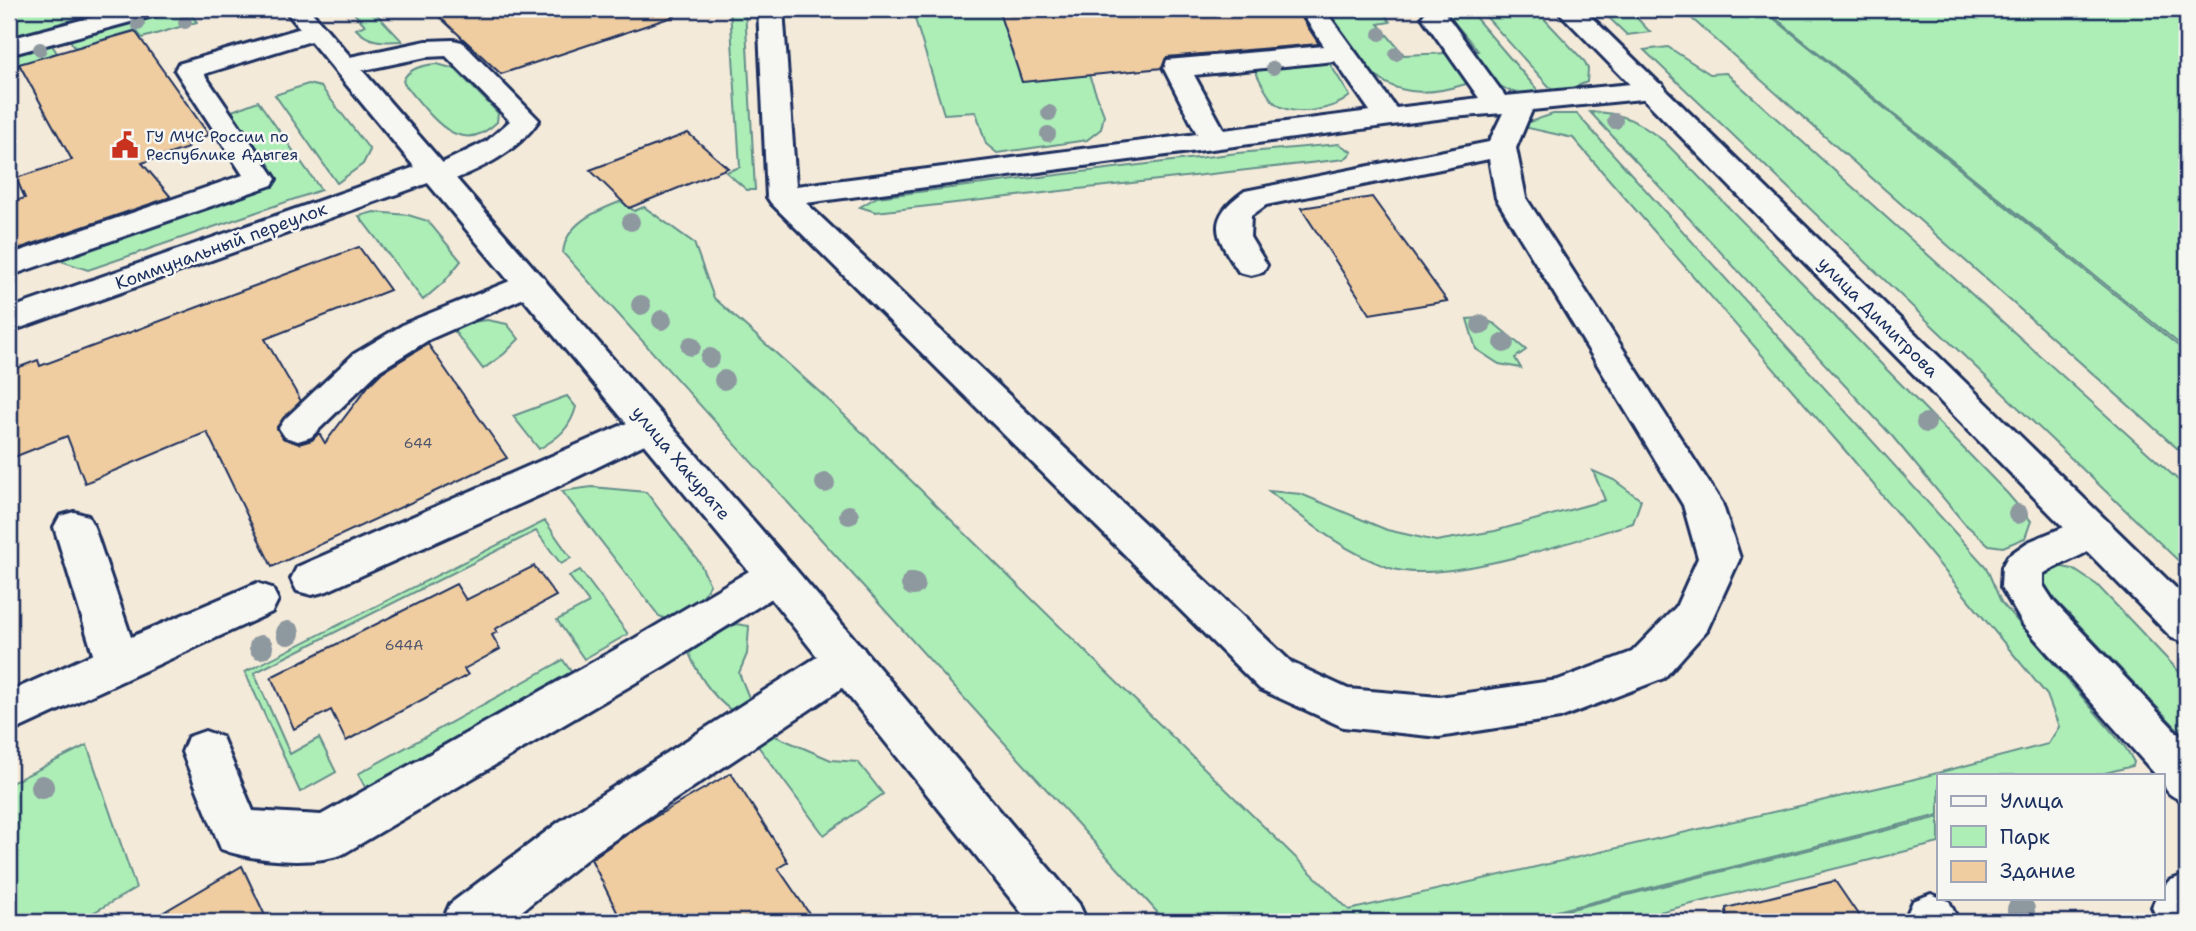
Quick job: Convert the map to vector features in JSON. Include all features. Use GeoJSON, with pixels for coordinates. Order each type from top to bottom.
{"type":"FeatureCollection","features":[{"type":"Feature","properties":{"kind":"main road"},"geometry":{"type":"LineString","coordinates":[[9,47],[151,9]]}},
{"type":"Feature","properties":{"kind":"main road","name":"улица Хакурате"},"geometry":{"type":"LineString","coordinates":[[296,9],[776,575],[1059,922]]}},
{"type":"Feature","properties":{"kind":"main road"},"geometry":{"type":"LineString","coordinates":[[770,9],[782,197],[1276,676],[1343,708],[1439,717],[1560,699],[1648,665],[1692,618],[1719,558],[1702,503],[1511,198],[1501,148],[1509,105]]}},
{"type":"Feature","properties":{"kind":"main road"},"geometry":{"type":"LineString","coordinates":[[1311,9],[1389,117]]}},
{"type":"Feature","properties":{"kind":"main road","name":"улица Димитрова"},"geometry":{"type":"LineString","coordinates":[[1569,9],[2187,626]]}},
{"type":"Feature","properties":{"kind":"main road"},"geometry":{"type":"LineString","coordinates":[[1435,17],[1509,105]]}},
{"type":"Feature","properties":{"kind":"main road"},"geometry":{"type":"LineString","coordinates":[[9,266],[261,179],[188,70],[315,32]]}},
{"type":"Feature","properties":{"kind":"main road","name":"Коммунальный переулок"},"geometry":{"type":"LineString","coordinates":[[9,321],[435,173],[496,148],[516,133],[525,120],[453,48],[426,49],[345,66]]}},
{"type":"Feature","properties":{"kind":"main road"},"geometry":{"type":"LineString","coordinates":[[1215,140],[1176,68],[1342,52]]}},
{"type":"Feature","properties":{"kind":"main road"},"geometry":{"type":"LineString","coordinates":[[782,197],[1389,117],[1652,90]]}},
{"type":"Feature","properties":{"kind":"main road"},"geometry":{"type":"LineString","coordinates":[[1251,265],[1234,237],[1236,212],[1256,198],[1501,148]]}},
{"type":"Feature","properties":{"kind":"main road"},"geometry":{"type":"LineString","coordinates":[[298,428],[367,362],[418,331],[530,283]]}},
{"type":"Feature","properties":{"kind":"main road"},"geometry":{"type":"LineString","coordinates":[[312,579],[526,485],[650,426]]}},
{"type":"Feature","properties":{"kind":"main road"},"geometry":{"type":"LineString","coordinates":[[74,527],[118,663]]}},
{"type":"Feature","properties":{"kind":"main road"},"geometry":{"type":"LineString","coordinates":[[2091,531],[2043,553],[2023,568],[2022,587],[2039,614],[2176,764],[2187,781]]}},
{"type":"Feature","properties":{"kind":"main road"},"geometry":{"type":"LineString","coordinates":[[205,752],[238,833],[326,838],[648,653],[776,575]]}},
{"type":"Feature","properties":{"kind":"main road"},"geometry":{"type":"LineString","coordinates":[[9,713],[257,600]]}},
{"type":"Feature","properties":{"kind":"main road"},"geometry":{"type":"LineString","coordinates":[[468,922],[576,838],[847,661]]}},
{"type":"Feature","properties":{"kind":"green space"},"geometry":{"type":"Polygon","coordinates":[[[9,9],[131,9],[9,42],[9,9]]]}},
{"type":"Feature","properties":{"kind":"green space"},"geometry":{"type":"Polygon","coordinates":[[[172,9],[186,9],[197,22],[142,38],[136,30],[75,48],[68,37],[172,9]]]}},
{"type":"Feature","properties":{"kind":"green space"},"geometry":{"type":"Polygon","coordinates":[[[350,9],[372,9],[402,41],[371,39],[361,34],[356,29],[365,25],[350,9]]]}},
{"type":"Feature","properties":{"kind":"green space"},"geometry":{"type":"Polygon","coordinates":[[[730,9],[745,9],[755,190],[747,190],[726,172],[740,167],[730,9]]]}},
{"type":"Feature","properties":{"kind":"green space"},"geometry":{"type":"Polygon","coordinates":[[[912,9],[998,9],[1022,82],[1089,75],[1104,115],[1101,129],[1087,140],[997,153],[986,144],[976,112],[944,114],[912,9]]]}},
{"type":"Feature","properties":{"kind":"green space"},"geometry":{"type":"Polygon","coordinates":[[[1322,9],[1468,9],[1541,94],[1515,93],[1506,90],[1492,79],[1469,53],[1478,51],[1444,10],[1385,14],[1390,22],[1378,24],[1404,55],[1449,53],[1468,74],[1466,84],[1438,91],[1414,92],[1395,87],[1365,66],[1322,9]]]}},
{"type":"Feature","properties":{"kind":"green space"},"geometry":{"type":"Polygon","coordinates":[[[1479,9],[1535,9],[1585,62],[1588,69],[1587,82],[1568,90],[1554,92],[1479,9]]]}},
{"type":"Feature","properties":{"kind":"green space"},"geometry":{"type":"Polygon","coordinates":[[[1600,9],[1649,9],[1635,16],[1650,32],[1627,35],[1600,9]]]}},
{"type":"Feature","properties":{"kind":"green space"},"geometry":{"type":"Polygon","coordinates":[[[1681,9],[1762,9],[2187,353],[2187,457],[1681,9]]]}},
{"type":"Feature","properties":{"kind":"green space"},"geometry":{"type":"Polygon","coordinates":[[[1764,9],[2187,9],[2187,350],[1764,9]]]}},
{"type":"Feature","properties":{"kind":"green space"},"geometry":{"type":"Polygon","coordinates":[[[50,42],[57,53],[19,64],[19,67],[9,70],[9,53],[50,42]]]}},
{"type":"Feature","properties":{"kind":"green space"},"geometry":{"type":"Polygon","coordinates":[[[1668,47],[1710,74],[1726,73],[2187,488],[2187,569],[1644,50],[1668,47]]]}},
{"type":"Feature","properties":{"kind":"green space"},"geometry":{"type":"Polygon","coordinates":[[[1325,56],[1350,96],[1334,105],[1313,110],[1292,110],[1275,103],[1252,64],[1325,56]]]}},
{"type":"Feature","properties":{"kind":"green space"},"geometry":{"type":"Polygon","coordinates":[[[437,64],[455,69],[498,113],[497,122],[483,133],[470,136],[457,135],[434,119],[403,81],[412,70],[437,64]]]}},
{"type":"Feature","properties":{"kind":"green space"},"geometry":{"type":"Polygon","coordinates":[[[308,84],[321,87],[370,150],[363,164],[337,183],[275,95],[308,84]]]}},
{"type":"Feature","properties":{"kind":"green space"},"geometry":{"type":"Polygon","coordinates":[[[258,101],[321,190],[88,270],[55,259],[269,185],[275,174],[232,111],[258,101]]]}},
{"type":"Feature","properties":{"kind":"green space"},"geometry":{"type":"Polygon","coordinates":[[[1590,112],[1630,119],[1664,141],[2007,493],[2031,521],[2025,538],[2003,547],[1989,545],[1964,523],[1892,436],[1590,112]]]}},
{"type":"Feature","properties":{"kind":"green space"},"geometry":{"type":"Polygon","coordinates":[[[1553,114],[1577,114],[1986,567],[2001,602],[2125,747],[2134,762],[2133,766],[2101,774],[1937,774],[1937,816],[1513,922],[1166,922],[563,253],[565,242],[576,226],[593,214],[622,201],[634,211],[644,207],[694,243],[714,298],[833,404],[1349,910],[1903,782],[2048,744],[2059,727],[2047,695],[1849,455],[1573,138],[1528,128],[1526,123],[1553,114]]]}},
{"type":"Feature","properties":{"kind":"green space"},"geometry":{"type":"Polygon","coordinates":[[[1339,144],[1352,152],[1345,159],[876,212],[860,207],[877,197],[1238,153],[1339,144]]]}},
{"type":"Feature","properties":{"kind":"green space"},"geometry":{"type":"Polygon","coordinates":[[[374,212],[408,215],[428,221],[461,261],[444,282],[423,300],[359,216],[374,212]]]}},
{"type":"Feature","properties":{"kind":"green space"},"geometry":{"type":"Polygon","coordinates":[[[1481,318],[1495,324],[1526,350],[1515,358],[1521,368],[1499,364],[1476,349],[1467,319],[1481,318]]]}},
{"type":"Feature","properties":{"kind":"green space"},"geometry":{"type":"Polygon","coordinates":[[[487,320],[507,324],[519,339],[483,369],[452,328],[456,324],[487,320]]]}},
{"type":"Feature","properties":{"kind":"green space"},"geometry":{"type":"Polygon","coordinates":[[[567,396],[576,407],[567,427],[539,449],[513,416],[567,396]]]}},
{"type":"Feature","properties":{"kind":"green space"},"geometry":{"type":"Polygon","coordinates":[[[1593,471],[1614,480],[1641,500],[1633,523],[1510,559],[1442,571],[1413,572],[1390,568],[1373,561],[1326,535],[1269,491],[1301,494],[1387,530],[1436,541],[1495,531],[1605,500],[1593,471]]]}},
{"type":"Feature","properties":{"kind":"green space"},"geometry":{"type":"Polygon","coordinates":[[[592,487],[646,492],[700,563],[710,585],[701,599],[669,620],[659,616],[562,491],[592,487]]]}},
{"type":"Feature","properties":{"kind":"green space"},"geometry":{"type":"Polygon","coordinates":[[[545,521],[571,558],[561,564],[536,531],[254,673],[290,754],[319,738],[336,772],[300,792],[245,672],[545,521]]]}},
{"type":"Feature","properties":{"kind":"green space"},"geometry":{"type":"Polygon","coordinates":[[[2051,565],[2073,569],[2097,585],[2187,680],[2187,739],[2047,591],[2041,575],[2051,565]]]}},
{"type":"Feature","properties":{"kind":"green space"},"geometry":{"type":"Polygon","coordinates":[[[580,570],[628,634],[584,659],[557,620],[589,603],[569,576],[580,570]]]}},
{"type":"Feature","properties":{"kind":"green space"},"geometry":{"type":"Polygon","coordinates":[[[736,624],[749,626],[747,654],[739,673],[752,705],[741,717],[710,690],[689,653],[736,624]]]}},
{"type":"Feature","properties":{"kind":"green space"},"geometry":{"type":"Polygon","coordinates":[[[563,660],[572,673],[366,789],[358,774],[563,660]]]}},
{"type":"Feature","properties":{"kind":"green space"},"geometry":{"type":"Polygon","coordinates":[[[766,732],[831,760],[858,762],[883,794],[824,835],[752,738],[766,732]]]}},
{"type":"Feature","properties":{"kind":"green space"},"geometry":{"type":"Polygon","coordinates":[[[87,745],[136,888],[77,922],[9,922],[9,784],[87,745]]]}},
{"type":"Feature","properties":{"kind":"green space"},"geometry":{"type":"Polygon","coordinates":[[[1937,818],[1937,843],[1619,922],[1520,922],[1937,818]]]}},
{"type":"Feature","properties":{"kind":"building"},"geometry":{"type":"Polygon","coordinates":[[[431,9],[674,9],[675,16],[501,74],[431,9]]]}},
{"type":"Feature","properties":{"kind":"building"},"geometry":{"type":"Polygon","coordinates":[[[998,9],[1296,9],[1319,44],[1167,57],[1162,68],[1022,82],[998,9]]]}},
{"type":"Feature","properties":{"kind":"building","name":"ГУ МЧС России по Республике Адыгея"},"geometry":{"type":"Polygon","coordinates":[[[135,31],[209,135],[185,142],[188,148],[142,163],[170,196],[168,198],[9,252],[9,203],[25,198],[16,178],[72,160],[19,64],[135,31]]]}},
{"type":"Feature","properties":{"kind":"building"},"geometry":{"type":"Polygon","coordinates":[[[688,133],[728,168],[629,208],[590,170],[688,133]]]}},
{"type":"Feature","properties":{"kind":"building"},"geometry":{"type":"Polygon","coordinates":[[[1372,197],[1447,301],[1370,314],[1301,208],[1372,197]]]}},
{"type":"Feature","properties":{"kind":"building"},"geometry":{"type":"Polygon","coordinates":[[[359,247],[390,290],[265,339],[301,401],[277,427],[283,438],[299,444],[312,440],[319,433],[325,443],[382,372],[428,344],[507,458],[272,567],[207,432],[85,483],[67,436],[9,459],[9,371],[38,360],[40,366],[359,247]]]}},
{"type":"Feature","properties":{"kind":"building"},"geometry":{"type":"Polygon","coordinates":[[[534,566],[556,596],[495,629],[497,632],[492,635],[500,649],[464,669],[468,675],[346,741],[331,710],[294,729],[271,677],[456,584],[466,600],[534,566]]]}},
{"type":"Feature","properties":{"kind":"building"},"geometry":{"type":"Polygon","coordinates":[[[731,773],[788,862],[778,868],[815,922],[622,922],[591,859],[641,825],[731,773]]]}},
{"type":"Feature","properties":{"kind":"building"},"geometry":{"type":"Polygon","coordinates":[[[242,866],[268,922],[147,922],[242,866]]]}},
{"type":"Feature","properties":{"kind":"building"},"geometry":{"type":"Polygon","coordinates":[[[1835,881],[1863,922],[1727,922],[1726,908],[1835,881]]]}},
{"type":"Feature","properties":{"kind":"place","name":"ГУ МЧС России по Республике Адыгея"},"geometry":{"type":"Point","coordinates":[125,145]}}]}
